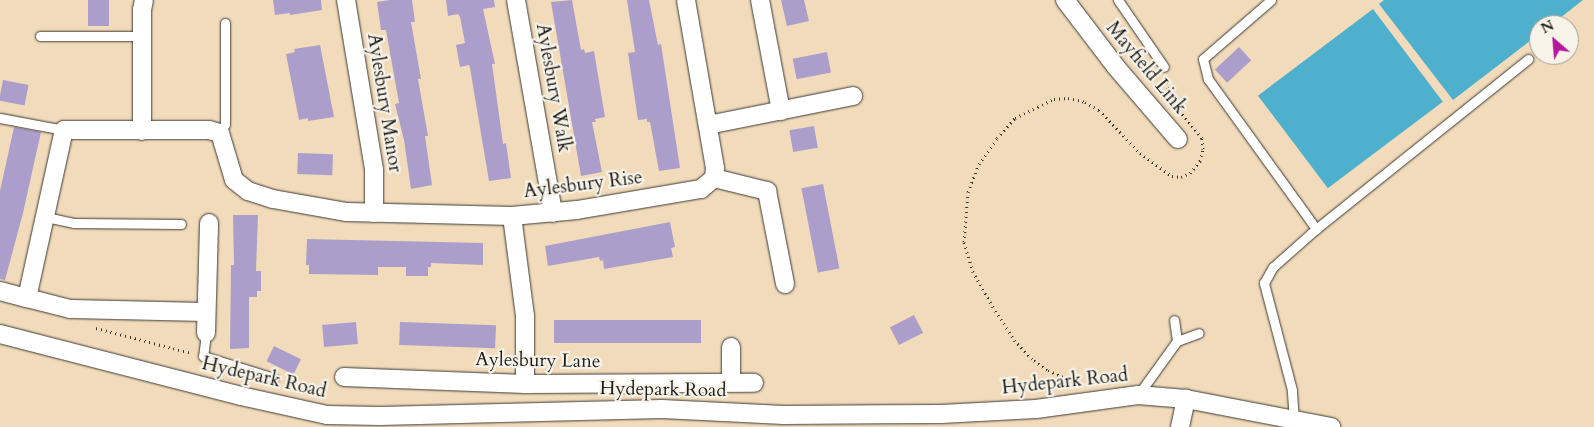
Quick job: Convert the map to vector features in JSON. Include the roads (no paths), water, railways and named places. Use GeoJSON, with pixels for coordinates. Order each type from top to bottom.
{"type":"FeatureCollection","features":[{"type":"Feature","properties":{"kind":"street"},"geometry":{"type":"LineString","coordinates":[[142,131],[144,0]]}},
{"type":"Feature","properties":{"kind":"street","name":"Aylesbury Manor"},"geometry":{"type":"LineString","coordinates":[[346,0],[374,170],[374,213]]}},
{"type":"Feature","properties":{"kind":"street","name":"Aylesbury Walk"},"geometry":{"type":"LineString","coordinates":[[516,0],[553,213]]}},
{"type":"Feature","properties":{"kind":"street"},"geometry":{"type":"LineString","coordinates":[[686,0],[716,168],[714,178],[767,191],[774,265],[785,284]]}},
{"type":"Feature","properties":{"kind":"street"},"geometry":{"type":"LineString","coordinates":[[760,0],[781,111]]}},
{"type":"Feature","properties":{"kind":"street","name":"Mayfield Link"},"geometry":{"type":"LineString","coordinates":[[1064,0],[1116,67],[1178,139]]}},
{"type":"Feature","properties":{"kind":"street"},"geometry":{"type":"LineString","coordinates":[[708,125],[853,96]]}},
{"type":"Feature","properties":{"kind":"street"},"geometry":{"type":"LineString","coordinates":[[27,298],[64,130],[209,130],[220,134]]}},
{"type":"Feature","properties":{"kind":"street","name":"Aylesbury Rise"},"geometry":{"type":"LineString","coordinates":[[220,134],[234,180],[248,191],[273,199],[347,212],[512,216],[553,213],[701,190],[714,178]]}},
{"type":"Feature","properties":{"kind":"street"},"geometry":{"type":"LineString","coordinates":[[512,216],[525,316],[526,384]]}},
{"type":"Feature","properties":{"kind":"street"},"geometry":{"type":"LineString","coordinates":[[206,333],[209,222]]}},
{"type":"Feature","properties":{"kind":"street"},"geometry":{"type":"LineString","coordinates":[[0,291],[70,309],[206,312]]}},
{"type":"Feature","properties":{"kind":"street","name":"Hydepark Road"},"geometry":{"type":"LineString","coordinates":[[0,334],[241,396],[328,415],[380,416],[662,409],[784,415],[942,414],[1036,409],[1138,395],[1186,399],[1331,427]]}},
{"type":"Feature","properties":{"kind":"street"},"geometry":{"type":"LineString","coordinates":[[731,347],[731,382]]}},
{"type":"Feature","properties":{"kind":"street","name":"Aylesbury Lane"},"geometry":{"type":"LineString","coordinates":[[344,377],[526,384],[754,383]]}},
{"type":"Feature","properties":{"kind":"street"},"geometry":{"type":"LineString","coordinates":[[1180,427],[1186,399]]}},
{"type":"Feature","properties":{"kind":"lane"},"geometry":{"type":"LineString","coordinates":[[1118,0],[1164,67]]}},
{"type":"Feature","properties":{"kind":"lane"},"geometry":{"type":"LineString","coordinates":[[1271,0],[1203,59],[1208,79],[1316,229]]}},
{"type":"Feature","properties":{"kind":"lane"},"geometry":{"type":"LineString","coordinates":[[220,134],[225,124],[225,23]]}},
{"type":"Feature","properties":{"kind":"lane"},"geometry":{"type":"LineString","coordinates":[[40,36],[142,36]]}},
{"type":"Feature","properties":{"kind":"lane"},"geometry":{"type":"LineString","coordinates":[[1294,421],[1292,390],[1264,284],[1273,266],[1316,229],[1528,59]]}},
{"type":"Feature","properties":{"kind":"lane"},"geometry":{"type":"LineString","coordinates":[[0,118],[64,130]]}},
{"type":"Feature","properties":{"kind":"lane"},"geometry":{"type":"LineString","coordinates":[[46,217],[74,223],[180,224]]}},
{"type":"Feature","properties":{"kind":"lane"},"geometry":{"type":"LineString","coordinates":[[1174,320],[1177,341]]}},
{"type":"Feature","properties":{"kind":"lane"},"geometry":{"type":"LineString","coordinates":[[206,333],[203,356],[274,378]]}},
{"type":"Feature","properties":{"kind":"lane"},"geometry":{"type":"LineString","coordinates":[[1138,395],[1177,341],[1199,333]]}},
{"type":"Feature","properties":{"kind":"water"},"geometry":{"type":"Polygon","coordinates":[[[1384,0],[1583,0],[1564,15],[1529,15],[1529,42],[1453,100],[1379,4],[1384,0]]]}},
{"type":"Feature","properties":{"kind":"water"},"geometry":{"type":"Polygon","coordinates":[[[1373,9],[1443,102],[1328,188],[1258,96],[1373,9]]]}}]}
